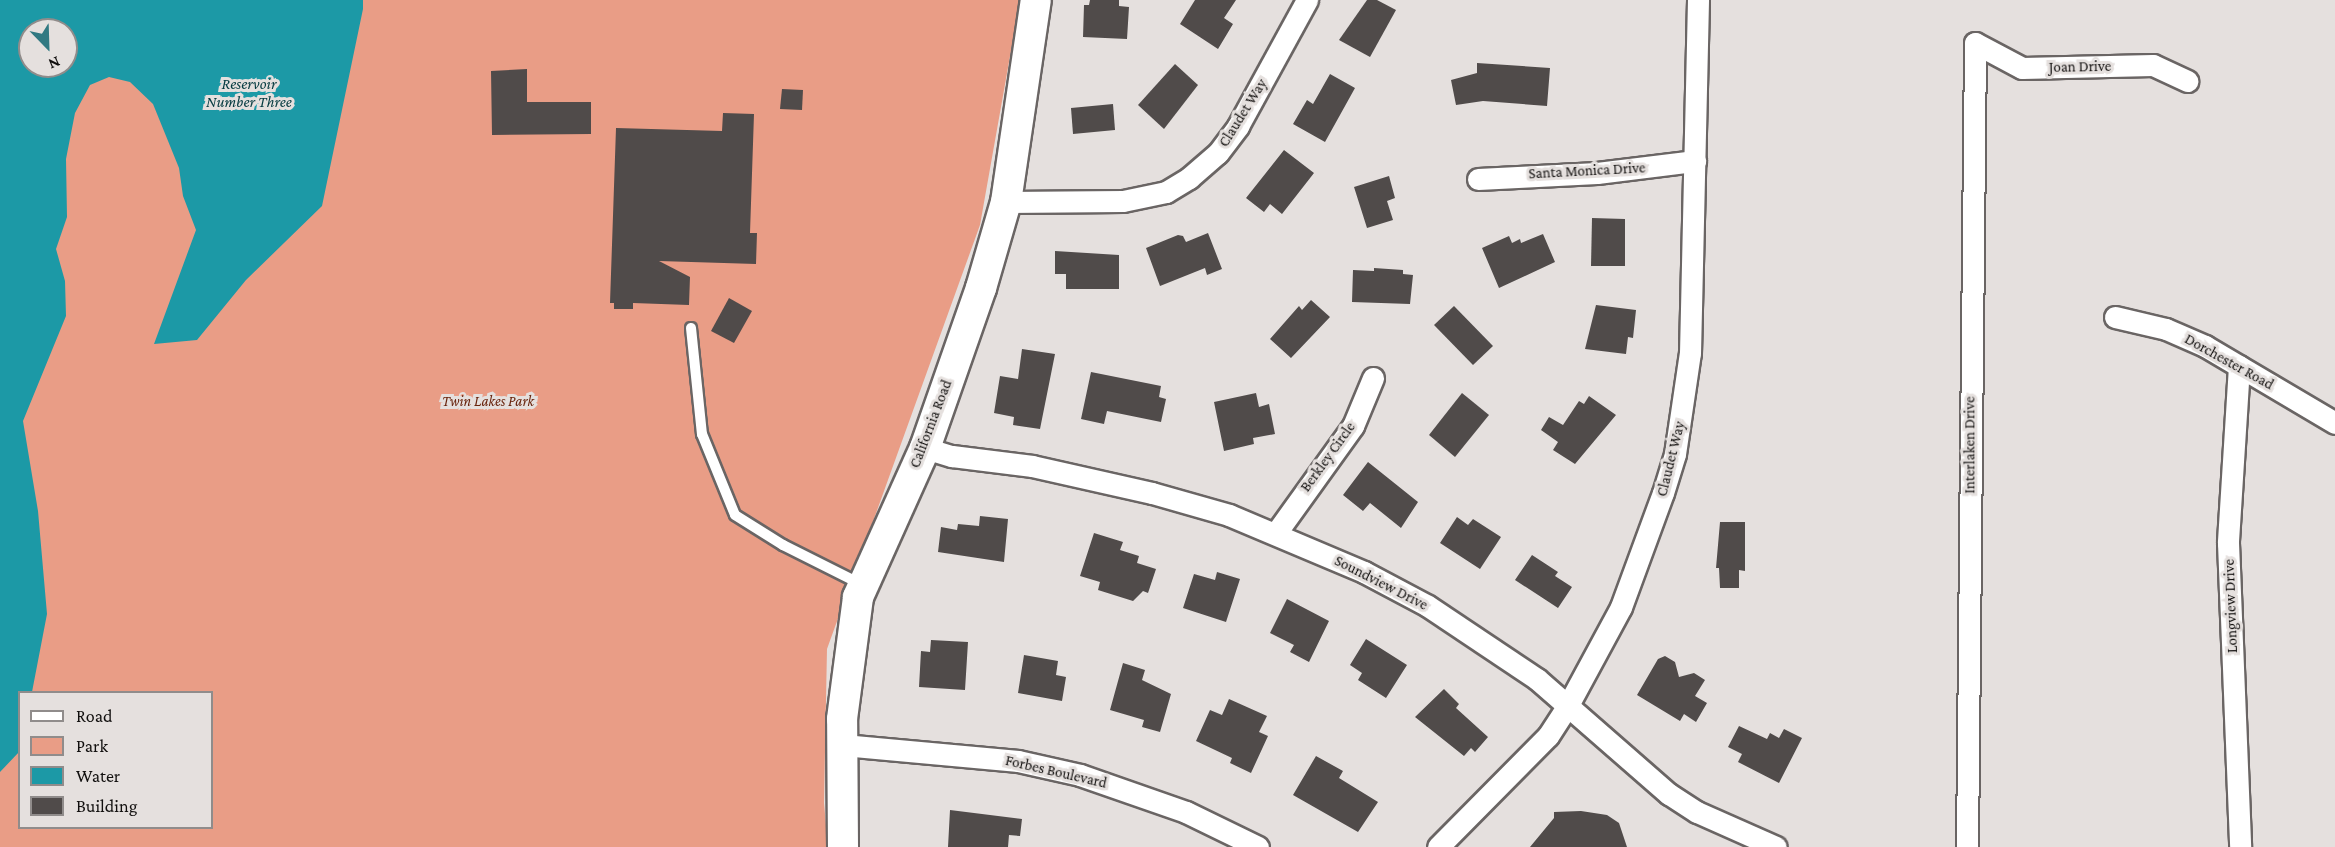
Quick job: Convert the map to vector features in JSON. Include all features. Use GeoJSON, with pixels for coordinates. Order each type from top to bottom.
{"type":"FeatureCollection","features":[{"type":"Feature","properties":{"kind":"main road","name":"California Road"},"geometry":{"type":"LineString","coordinates":[[843,847],[843,745],[847,664],[862,585],[925,448],[981,288],[1006,202],[1036,0]]}},
{"type":"Feature","properties":{"kind":"street","name":"Claudet Way"},"geometry":{"type":"LineString","coordinates":[[1006,202],[1123,201],[1166,192],[1190,178],[1218,153],[1238,126],[1307,0]]}},
{"type":"Feature","properties":{"kind":"street","name":"Claudet Way"},"geometry":{"type":"LineString","coordinates":[[1438,847],[1548,736],[1567,707],[1621,607],[1675,454],[1690,353],[1698,0]]}},
{"type":"Feature","properties":{"kind":"street","name":"Joan Drive"},"geometry":{"type":"LineString","coordinates":[[1975,43],[2022,68],[2153,65],[2188,81]]}},
{"type":"Feature","properties":{"kind":"street","name":"Interlaken Drive"},"geometry":{"type":"LineString","coordinates":[[1967,847],[1975,43]]}},
{"type":"Feature","properties":{"kind":"street","name":"Santa Monica Drive"},"geometry":{"type":"LineString","coordinates":[[1478,179],[1597,173],[1695,161]]}},
{"type":"Feature","properties":{"kind":"street","name":"Dorchester Road"},"geometry":{"type":"LineString","coordinates":[[2115,317],[2166,328],[2239,366],[2335,423]]}},
{"type":"Feature","properties":{"kind":"street","name":"Longview Drive"},"geometry":{"type":"LineString","coordinates":[[2239,366],[2228,543],[2240,847]]}},
{"type":"Feature","properties":{"kind":"street","name":"Berkley Circle"},"geometry":{"type":"LineString","coordinates":[[1276,533],[1353,426],[1373,378]]}},
{"type":"Feature","properties":{"kind":"street","name":"Soundview Drive"},"geometry":{"type":"LineString","coordinates":[[925,448],[1118,485],[1229,515],[1276,533],[1428,606],[1537,679],[1670,794],[1697,812],[1776,847]]}},
{"type":"Feature","properties":{"kind":"street","name":"Forbes Boulevard"},"geometry":{"type":"LineString","coordinates":[[843,745],[1018,761],[1080,775],[1186,812],[1258,847]]}},
{"type":"Feature","properties":{"kind":"lane"},"geometry":{"type":"LineString","coordinates":[[691,328],[702,434],[735,515],[783,545],[862,585]]}},
{"type":"Feature","properties":{"kind":"green space","name":"Twin Lakes Park"},"geometry":{"type":"Polygon","coordinates":[[[0,0],[1020,0],[980,225],[827,649],[824,803],[828,847],[0,847],[0,0]]]}},
{"type":"Feature","properties":{"kind":"water","name":"Reservoir Number Three"},"geometry":{"type":"Polygon","coordinates":[[[0,0],[363,0],[322,206],[246,280],[197,340],[154,344],[196,230],[183,196],[179,168],[153,104],[130,82],[109,77],[90,85],[75,113],[66,159],[67,217],[56,249],[65,281],[66,316],[23,421],[38,511],[47,614],[32,691],[18,691],[18,753],[0,772],[0,0]]]}},
{"type":"Feature","properties":{"kind":"building"},"geometry":{"type":"Polygon","coordinates":[[[1090,0],[1119,0],[1119,6],[1129,7],[1127,39],[1083,37],[1084,5],[1089,5],[1090,0]]]}},
{"type":"Feature","properties":{"kind":"building"},"geometry":{"type":"Polygon","coordinates":[[[1195,0],[1236,0],[1224,18],[1233,24],[1218,49],[1180,24],[1195,0]]]}},
{"type":"Feature","properties":{"kind":"building"},"geometry":{"type":"Polygon","coordinates":[[[1367,0],[1377,0],[1396,10],[1370,57],[1339,40],[1367,0]]]}},
{"type":"Feature","properties":{"kind":"building"},"geometry":{"type":"Polygon","coordinates":[[[1477,63],[1550,68],[1547,106],[1483,101],[1456,105],[1451,80],[1477,73],[1477,63]]]}},
{"type":"Feature","properties":{"kind":"building"},"geometry":{"type":"Polygon","coordinates":[[[1175,64],[1198,85],[1164,129],[1138,105],[1175,64]]]}},
{"type":"Feature","properties":{"kind":"building"},"geometry":{"type":"Polygon","coordinates":[[[527,69],[527,102],[591,102],[591,134],[492,135],[491,71],[527,69]]]}},
{"type":"Feature","properties":{"kind":"building"},"geometry":{"type":"Polygon","coordinates":[[[1330,74],[1355,88],[1325,142],[1293,124],[1307,100],[1313,104],[1330,74]]]}},
{"type":"Feature","properties":{"kind":"building"},"geometry":{"type":"Polygon","coordinates":[[[782,89],[803,90],[802,110],[780,109],[782,89]]]}},
{"type":"Feature","properties":{"kind":"building"},"geometry":{"type":"Polygon","coordinates":[[[1113,104],[1115,130],[1073,134],[1071,108],[1113,104]]]}},
{"type":"Feature","properties":{"kind":"building"},"geometry":{"type":"Polygon","coordinates":[[[723,113],[754,114],[750,233],[757,233],[756,264],[659,261],[690,277],[689,305],[633,303],[633,309],[614,309],[614,303],[610,303],[616,128],[722,131],[723,113]]]}},
{"type":"Feature","properties":{"kind":"building"},"geometry":{"type":"Polygon","coordinates":[[[1284,150],[1314,173],[1282,214],[1270,204],[1264,212],[1246,198],[1284,150]]]}},
{"type":"Feature","properties":{"kind":"building"},"geometry":{"type":"Polygon","coordinates":[[[1389,176],[1395,198],[1387,201],[1393,220],[1367,228],[1354,187],[1389,176]]]}},
{"type":"Feature","properties":{"kind":"building"},"geometry":{"type":"Polygon","coordinates":[[[1592,218],[1625,219],[1625,266],[1591,266],[1592,218]]]}},
{"type":"Feature","properties":{"kind":"building"},"geometry":{"type":"Polygon","coordinates":[[[1208,233],[1222,269],[1207,275],[1205,268],[1160,286],[1146,248],[1178,235],[1183,236],[1186,242],[1208,233]]]}},
{"type":"Feature","properties":{"kind":"building"},"geometry":{"type":"Polygon","coordinates":[[[1543,234],[1555,262],[1499,288],[1482,248],[1509,236],[1512,243],[1520,239],[1521,243],[1543,234]]]}},
{"type":"Feature","properties":{"kind":"building"},"geometry":{"type":"Polygon","coordinates":[[[1055,251],[1119,255],[1119,289],[1066,289],[1066,274],[1055,274],[1055,251]]]}},
{"type":"Feature","properties":{"kind":"building"},"geometry":{"type":"Polygon","coordinates":[[[1374,268],[1403,270],[1403,274],[1413,275],[1410,304],[1352,302],[1353,270],[1374,271],[1374,268]]]}},
{"type":"Feature","properties":{"kind":"building"},"geometry":{"type":"Polygon","coordinates":[[[729,298],[752,311],[734,343],[711,331],[729,298]]]}},
{"type":"Feature","properties":{"kind":"building"},"geometry":{"type":"Polygon","coordinates":[[[1311,300],[1330,317],[1291,358],[1270,339],[1299,306],[1302,310],[1311,300]]]}},
{"type":"Feature","properties":{"kind":"building"},"geometry":{"type":"Polygon","coordinates":[[[1596,305],[1636,310],[1633,338],[1628,337],[1626,354],[1585,349],[1596,305]]]}},
{"type":"Feature","properties":{"kind":"building"},"geometry":{"type":"Polygon","coordinates":[[[1454,306],[1493,346],[1473,365],[1434,325],[1454,306]]]}},
{"type":"Feature","properties":{"kind":"building"},"geometry":{"type":"Polygon","coordinates":[[[1022,349],[1055,354],[1040,429],[1013,425],[1014,417],[994,413],[1000,376],[1018,379],[1022,349]]]}},
{"type":"Feature","properties":{"kind":"building"},"geometry":{"type":"Polygon","coordinates":[[[1091,372],[1161,386],[1159,397],[1166,399],[1161,422],[1107,411],[1104,424],[1081,419],[1091,372]]]}},
{"type":"Feature","properties":{"kind":"building"},"geometry":{"type":"Polygon","coordinates":[[[1256,393],[1259,407],[1269,404],[1275,434],[1253,438],[1254,444],[1224,451],[1214,402],[1256,393]]]}},
{"type":"Feature","properties":{"kind":"building"},"geometry":{"type":"Polygon","coordinates":[[[1462,393],[1489,415],[1455,457],[1429,435],[1462,393]]]}},
{"type":"Feature","properties":{"kind":"building"},"geometry":{"type":"Polygon","coordinates":[[[1589,396],[1616,415],[1575,464],[1553,450],[1558,442],[1541,430],[1549,417],[1563,425],[1579,401],[1584,404],[1589,396]]]}},
{"type":"Feature","properties":{"kind":"building"},"geometry":{"type":"Polygon","coordinates":[[[1368,462],[1418,502],[1401,528],[1370,503],[1363,511],[1343,495],[1368,462]]]}},
{"type":"Feature","properties":{"kind":"building"},"geometry":{"type":"Polygon","coordinates":[[[980,516],[1008,519],[1004,562],[938,552],[941,527],[957,530],[958,524],[979,526],[980,516]]]}},
{"type":"Feature","properties":{"kind":"building"},"geometry":{"type":"Polygon","coordinates":[[[1457,517],[1468,525],[1473,519],[1501,537],[1480,569],[1440,543],[1457,517]]]}},
{"type":"Feature","properties":{"kind":"building"},"geometry":{"type":"Polygon","coordinates":[[[1720,522],[1745,522],[1745,571],[1739,570],[1739,588],[1720,588],[1719,568],[1716,568],[1720,522]]]}},
{"type":"Feature","properties":{"kind":"building"},"geometry":{"type":"Polygon","coordinates":[[[1094,533],[1123,542],[1120,550],[1139,556],[1137,563],[1156,569],[1148,593],[1143,591],[1133,601],[1098,590],[1100,582],[1080,576],[1094,533]]]}},
{"type":"Feature","properties":{"kind":"building"},"geometry":{"type":"Polygon","coordinates":[[[1532,555],[1558,572],[1555,576],[1572,587],[1558,608],[1515,580],[1532,555]]]}},
{"type":"Feature","properties":{"kind":"building"},"geometry":{"type":"Polygon","coordinates":[[[1217,572],[1240,579],[1226,622],[1183,608],[1194,574],[1215,580],[1217,572]]]}},
{"type":"Feature","properties":{"kind":"building"},"geometry":{"type":"Polygon","coordinates":[[[1287,599],[1329,621],[1309,662],[1290,652],[1294,645],[1270,633],[1287,599]]]}},
{"type":"Feature","properties":{"kind":"building"},"geometry":{"type":"Polygon","coordinates":[[[1366,639],[1407,665],[1386,698],[1358,680],[1362,673],[1350,665],[1366,639]]]}},
{"type":"Feature","properties":{"kind":"building"},"geometry":{"type":"Polygon","coordinates":[[[931,640],[968,642],[965,690],[919,687],[921,651],[930,652],[931,640]]]}},
{"type":"Feature","properties":{"kind":"building"},"geometry":{"type":"Polygon","coordinates":[[[1024,655],[1058,661],[1056,675],[1066,677],[1062,701],[1018,693],[1024,655]]]}},
{"type":"Feature","properties":{"kind":"building"},"geometry":{"type":"Polygon","coordinates":[[[1665,656],[1675,662],[1679,677],[1694,673],[1705,680],[1695,696],[1707,703],[1696,722],[1684,714],[1680,721],[1637,695],[1658,659],[1665,656]]]}},
{"type":"Feature","properties":{"kind":"building"},"geometry":{"type":"Polygon","coordinates":[[[1123,663],[1145,670],[1142,680],[1171,694],[1160,732],[1142,727],[1144,720],[1110,710],[1123,663]]]}},
{"type":"Feature","properties":{"kind":"building"},"geometry":{"type":"Polygon","coordinates":[[[1444,689],[1459,704],[1456,708],[1488,737],[1475,752],[1471,748],[1464,756],[1415,717],[1444,689]]]}},
{"type":"Feature","properties":{"kind":"building"},"geometry":{"type":"Polygon","coordinates":[[[1229,699],[1267,716],[1259,732],[1268,736],[1251,773],[1230,763],[1232,758],[1196,741],[1210,710],[1222,715],[1229,699]]]}},
{"type":"Feature","properties":{"kind":"building"},"geometry":{"type":"Polygon","coordinates":[[[1739,726],[1767,739],[1770,733],[1779,738],[1784,729],[1802,738],[1779,783],[1738,762],[1742,754],[1728,747],[1739,726]]]}},
{"type":"Feature","properties":{"kind":"building"},"geometry":{"type":"Polygon","coordinates":[[[1316,756],[1343,771],[1339,778],[1378,802],[1358,832],[1293,795],[1316,756]]]}},
{"type":"Feature","properties":{"kind":"building"},"geometry":{"type":"Polygon","coordinates":[[[950,810],[1022,819],[1020,836],[1009,835],[1008,847],[948,847],[950,810]]]}},
{"type":"Feature","properties":{"kind":"building"},"geometry":{"type":"Polygon","coordinates":[[[1581,811],[1607,815],[1619,823],[1627,847],[1530,847],[1554,818],[1554,812],[1581,811]]]}}]}
